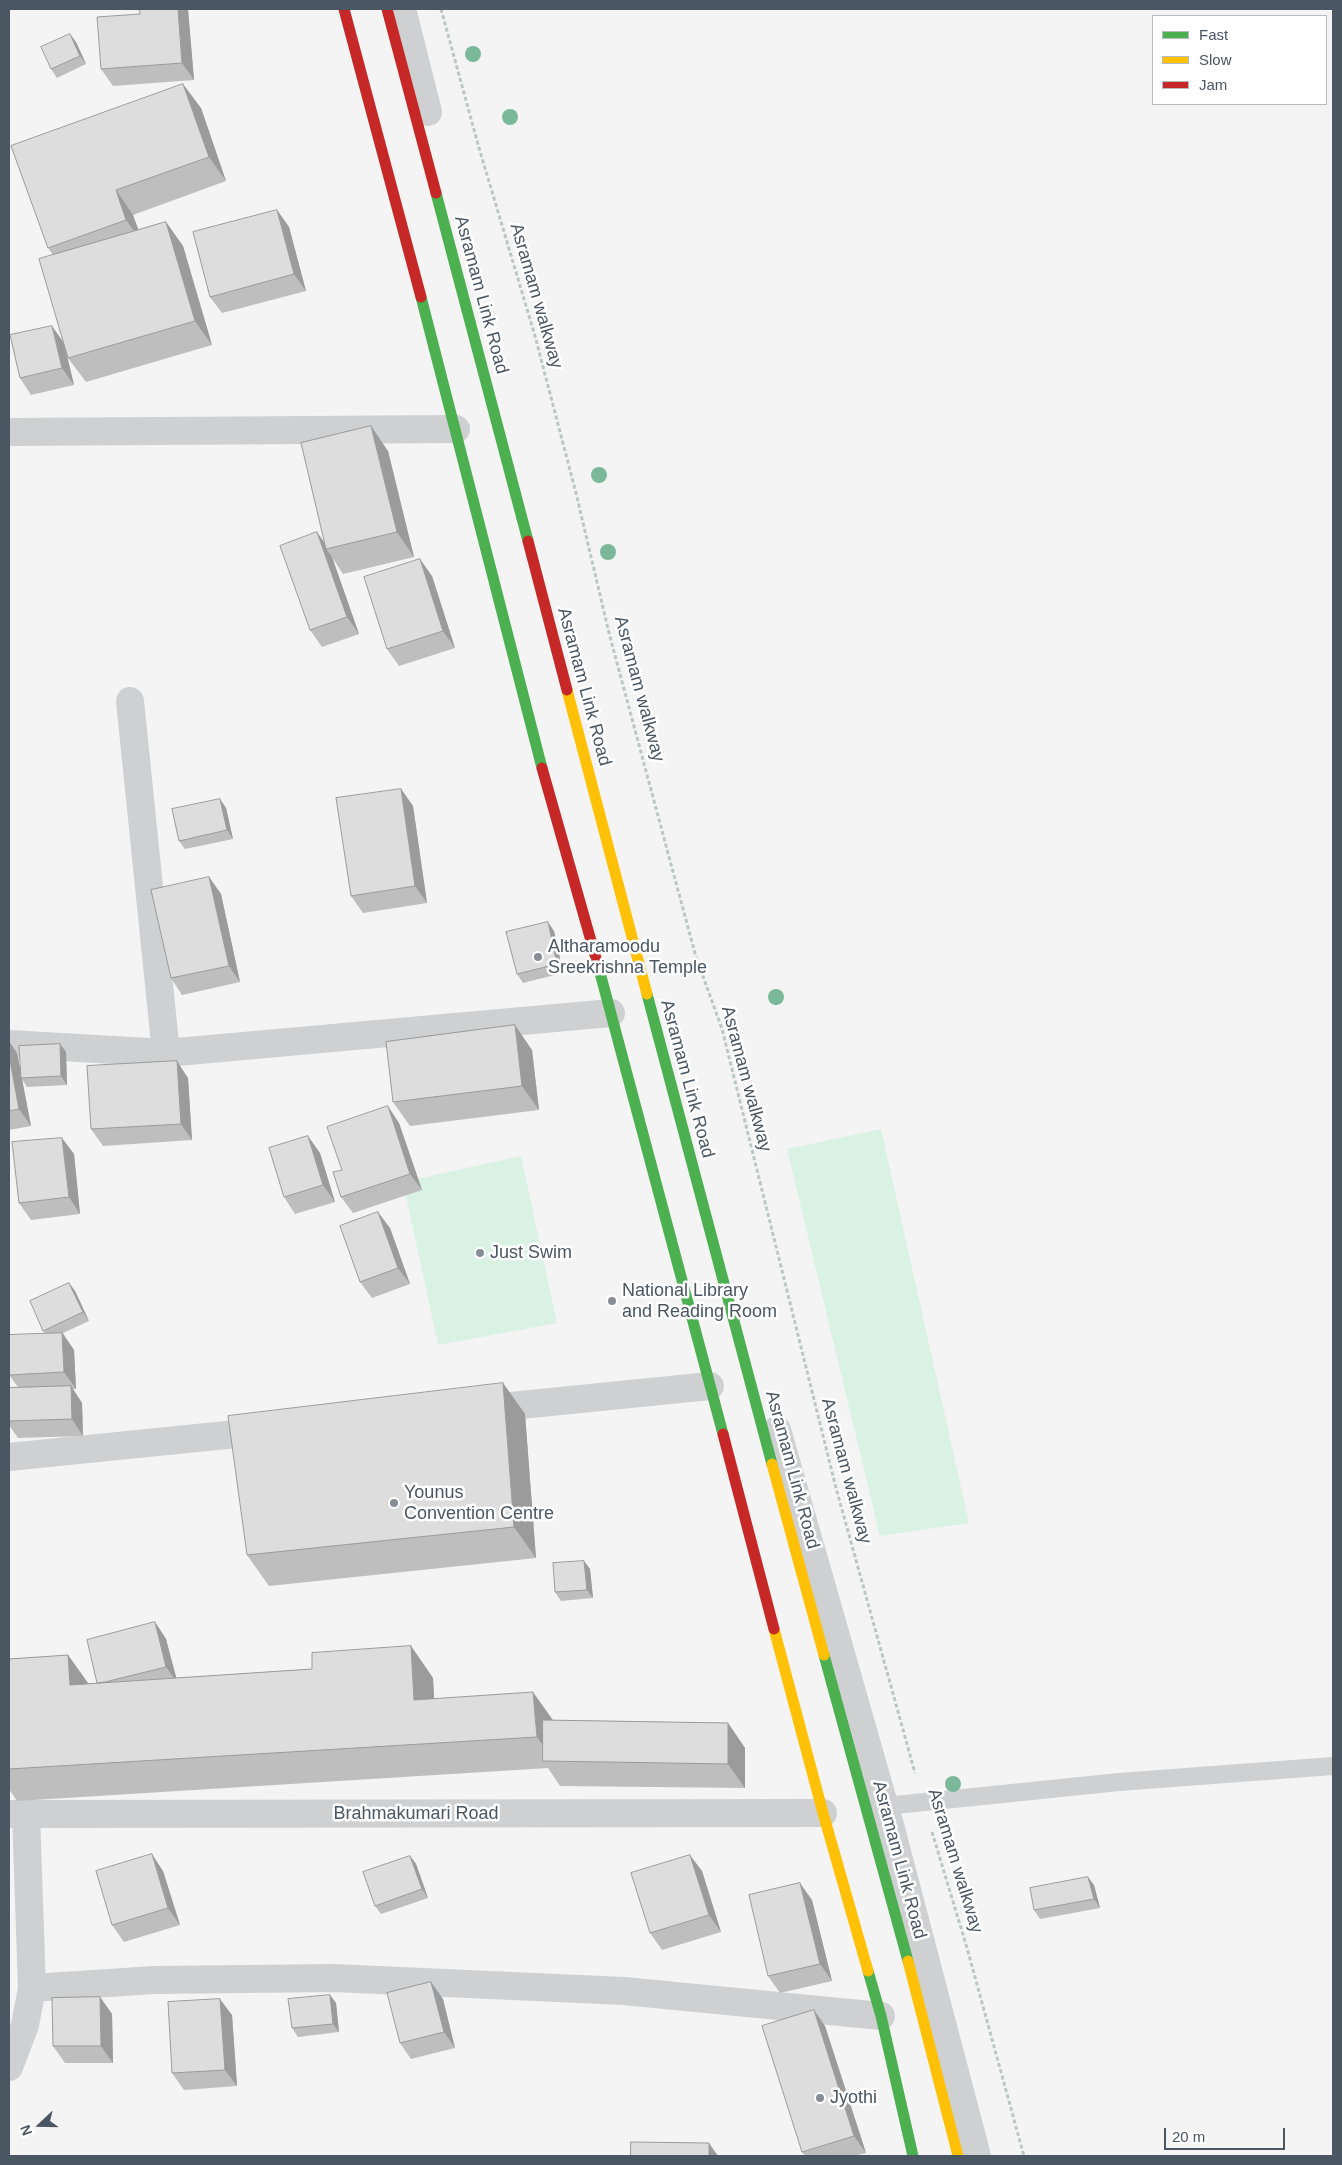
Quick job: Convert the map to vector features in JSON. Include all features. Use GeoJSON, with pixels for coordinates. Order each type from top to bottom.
{"type":"FeatureCollection","features":[{"type":"Feature","properties":{"kind":"main road"},"geometry":{"type":"LineString","coordinates":[[344,9],[456,429],[530,723],[611,1013],[710,1386],[828,1813],[881,2016],[913,2156]]}},
{"type":"Feature","properties":{"kind":"main road","name":"Asramam Link Road"},"geometry":{"type":"LineString","coordinates":[[387,9],[862,1808],[920,2002],[958,2156]]}},
{"type":"Feature","properties":{"kind":"street"},"geometry":{"type":"LineString","coordinates":[[402,9],[511,441],[701,1168],[890,1825],[977,2156]]}},
{"type":"Feature","properties":{"kind":"street"},"geometry":{"type":"LineString","coordinates":[[9,432],[456,429]]}},
{"type":"Feature","properties":{"kind":"street"},"geometry":{"type":"LineString","coordinates":[[130,701],[166,1052]]}},
{"type":"Feature","properties":{"kind":"street"},"geometry":{"type":"LineString","coordinates":[[9,1044],[166,1052],[611,1013]]}},
{"type":"Feature","properties":{"kind":"street"},"geometry":{"type":"LineString","coordinates":[[454,1412],[710,1386]]}},
{"type":"Feature","properties":{"kind":"street"},"geometry":{"type":"LineString","coordinates":[[9,1457],[295,1428]]}},
{"type":"Feature","properties":{"kind":"street","name":"Brahmakumari Road"},"geometry":{"type":"LineString","coordinates":[[17,1814],[828,1813]]}},
{"type":"Feature","properties":{"kind":"street"},"geometry":{"type":"LineString","coordinates":[[9,2067],[25,2024],[32,1988],[17,1814]]}},
{"type":"Feature","properties":{"kind":"street"},"geometry":{"type":"LineString","coordinates":[[32,1988],[154,1980],[334,1978],[624,1991],[881,2016]]}},
{"type":"Feature","properties":{"kind":"lane"},"geometry":{"type":"LineString","coordinates":[[862,1808],[923,1804],[1119,1782],[1333,1766]]}},
{"type":"Feature","properties":{"kind":"path","name":"Asramam walkway"},"geometry":{"type":"LineString","coordinates":[[441,9],[478,148],[537,345],[576,493],[609,633],[676,886],[696,957],[722,1029],[836,1488],[923,1804],[967,1948],[1024,2156]]}},
{"type":"Feature","properties":{"kind":"green space"},"geometry":{"type":"Polygon","coordinates":[[[881,1129],[969,1523],[880,1536],[787,1149],[881,1129]]]}},
{"type":"Feature","properties":{"kind":"green space","name":"Just Swim"},"geometry":{"type":"Polygon","coordinates":[[[521,1156],[557,1323],[438,1345],[403,1182],[521,1156]]]}},
{"type":"Feature","properties":{"kind":"building"},"geometry":{"type":"Polygon","coordinates":[[[139,9],[178,9],[182,63],[101,69],[97,17],[140,14],[139,9]]]}},
{"type":"Feature","properties":{"kind":"building"},"geometry":{"type":"Polygon","coordinates":[[[70,34],[80,56],[51,69],[41,47],[70,34]]]}},
{"type":"Feature","properties":{"kind":"building"},"geometry":{"type":"Polygon","coordinates":[[[183,84],[209,157],[116,190],[126,220],[48,248],[11,146],[183,84]]]}},
{"type":"Feature","properties":{"kind":"building"},"geometry":{"type":"Polygon","coordinates":[[[277,210],[294,274],[210,297],[193,232],[277,210]]]}},
{"type":"Feature","properties":{"kind":"building"},"geometry":{"type":"Polygon","coordinates":[[[166,222],[195,321],[68,358],[39,259],[166,222]]]}},
{"type":"Feature","properties":{"kind":"building"},"geometry":{"type":"Polygon","coordinates":[[[52,326],[62,368],[20,378],[10,335],[52,326]]]}},
{"type":"Feature","properties":{"kind":"building"},"geometry":{"type":"Polygon","coordinates":[[[371,426],[397,532],[326,549],[301,443],[371,426]]]}},
{"type":"Feature","properties":{"kind":"building"},"geometry":{"type":"Polygon","coordinates":[[[317,532],[347,617],[310,630],[280,546],[317,532]]]}},
{"type":"Feature","properties":{"kind":"building"},"geometry":{"type":"Polygon","coordinates":[[[420,559],[443,631],[387,649],[364,577],[420,559]]]}},
{"type":"Feature","properties":{"kind":"building"},"geometry":{"type":"Polygon","coordinates":[[[401,789],[415,886],[351,896],[336,798],[401,789]]]}},
{"type":"Feature","properties":{"kind":"building"},"geometry":{"type":"Polygon","coordinates":[[[220,799],[227,830],[179,841],[172,809],[220,799]]]}},
{"type":"Feature","properties":{"kind":"building"},"geometry":{"type":"Polygon","coordinates":[[[209,877],[229,966],[171,978],[151,890],[209,877]]]}},
{"type":"Feature","properties":{"kind":"building","name":"Altharamoodu Sreekrishna Temple"},"geometry":{"type":"Polygon","coordinates":[[[548,922],[557,964],[517,974],[506,932],[548,922]]]}},
{"type":"Feature","properties":{"kind":"building"},"geometry":{"type":"Polygon","coordinates":[[[515,1025],[522,1086],[393,1102],[386,1042],[515,1025]]]}},
{"type":"Feature","properties":{"kind":"building"},"geometry":{"type":"Polygon","coordinates":[[[60,1044],[61,1076],[21,1078],[19,1046],[60,1044]]]}},
{"type":"Feature","properties":{"kind":"building"},"geometry":{"type":"Polygon","coordinates":[[[9,1055],[19,1109],[9,1111],[9,1055]]]}},
{"type":"Feature","properties":{"kind":"building"},"geometry":{"type":"Polygon","coordinates":[[[177,1061],[181,1124],[91,1129],[87,1066],[177,1061]]]}},
{"type":"Feature","properties":{"kind":"building"},"geometry":{"type":"Polygon","coordinates":[[[388,1106],[410,1174],[341,1197],[333,1172],[342,1170],[327,1127],[388,1106]]]}},
{"type":"Feature","properties":{"kind":"building"},"geometry":{"type":"Polygon","coordinates":[[[308,1136],[323,1185],[284,1197],[269,1148],[308,1136]]]}},
{"type":"Feature","properties":{"kind":"building"},"geometry":{"type":"Polygon","coordinates":[[[62,1138],[69,1197],[19,1203],[12,1142],[62,1138]]]}},
{"type":"Feature","properties":{"kind":"building"},"geometry":{"type":"Polygon","coordinates":[[[378,1212],[398,1268],[360,1282],[340,1226],[378,1212]]]}},
{"type":"Feature","properties":{"kind":"building"},"geometry":{"type":"Polygon","coordinates":[[[69,1283],[83,1312],[43,1331],[30,1301],[69,1283]]]}},
{"type":"Feature","properties":{"kind":"building"},"geometry":{"type":"Polygon","coordinates":[[[62,1333],[64,1372],[9,1375],[9,1335],[62,1333]]]}},
{"type":"Feature","properties":{"kind":"building","name":"Younus Convention Centre"},"geometry":{"type":"Polygon","coordinates":[[[503,1383],[514,1527],[247,1555],[228,1416],[503,1383]]]}},
{"type":"Feature","properties":{"kind":"building"},"geometry":{"type":"Polygon","coordinates":[[[71,1386],[72,1419],[9,1421],[9,1388],[71,1386]]]}},
{"type":"Feature","properties":{"kind":"building"},"geometry":{"type":"Polygon","coordinates":[[[584,1561],[587,1590],[555,1592],[553,1563],[584,1561]]]}},
{"type":"Feature","properties":{"kind":"building"},"geometry":{"type":"Polygon","coordinates":[[[155,1622],[166,1667],[97,1683],[87,1640],[155,1622]]]}},
{"type":"Feature","properties":{"kind":"building"},"geometry":{"type":"Polygon","coordinates":[[[411,1646],[414,1700],[533,1692],[537,1737],[9,1769],[9,1659],[68,1655],[70,1685],[312,1669],[312,1653],[411,1646]]]}},
{"type":"Feature","properties":{"kind":"building"},"geometry":{"type":"Polygon","coordinates":[[[543,1720],[728,1723],[728,1764],[543,1761],[543,1720]]]}},
{"type":"Feature","properties":{"kind":"building"},"geometry":{"type":"Polygon","coordinates":[[[152,1854],[168,1908],[112,1925],[96,1871],[152,1854]]]}},
{"type":"Feature","properties":{"kind":"building"},"geometry":{"type":"Polygon","coordinates":[[[690,1855],[709,1915],[650,1933],[631,1873],[690,1855]]]}},
{"type":"Feature","properties":{"kind":"building"},"geometry":{"type":"Polygon","coordinates":[[[410,1856],[422,1889],[375,1906],[363,1872],[410,1856]]]}},
{"type":"Feature","properties":{"kind":"building"},"geometry":{"type":"Polygon","coordinates":[[[1088,1877],[1094,1899],[1034,1910],[1030,1888],[1088,1877]]]}},
{"type":"Feature","properties":{"kind":"building"},"geometry":{"type":"Polygon","coordinates":[[[800,1883],[820,1964],[768,1976],[749,1895],[800,1883]]]}},
{"type":"Feature","properties":{"kind":"building"},"geometry":{"type":"Polygon","coordinates":[[[431,1982],[444,2032],[400,2043],[387,1993],[431,1982]]]}},
{"type":"Feature","properties":{"kind":"building"},"geometry":{"type":"Polygon","coordinates":[[[330,1995],[333,2024],[292,2028],[288,1999],[330,1995]]]}},
{"type":"Feature","properties":{"kind":"building"},"geometry":{"type":"Polygon","coordinates":[[[100,1997],[101,2046],[53,2046],[52,1998],[100,1997]]]}},
{"type":"Feature","properties":{"kind":"building"},"geometry":{"type":"Polygon","coordinates":[[[220,1999],[225,2070],[172,2073],[168,2002],[220,1999]]]}},
{"type":"Feature","properties":{"kind":"building","name":"Jyothi"},"geometry":{"type":"Polygon","coordinates":[[[814,2010],[854,2136],[802,2152],[762,2026],[814,2010]]]}},
{"type":"Feature","properties":{"kind":"building"},"geometry":{"type":"Polygon","coordinates":[[[631,2142],[709,2143],[709,2156],[631,2156],[631,2142]]]}},
{"type":"Feature","properties":{"kind":"traffic: fast"},"geometry":{"type":"LineString","coordinates":[[436,193],[528,541]]}},
{"type":"Feature","properties":{"kind":"traffic: fast"},"geometry":{"type":"LineString","coordinates":[[421,297],[542,768]]}},
{"type":"Feature","properties":{"kind":"traffic: fast"},"geometry":{"type":"LineString","coordinates":[[599,969],[723,1434]]}},
{"type":"Feature","properties":{"kind":"traffic: fast"},"geometry":{"type":"LineString","coordinates":[[647,994],[772,1464]]}},
{"type":"Feature","properties":{"kind":"traffic: fast"},"geometry":{"type":"LineString","coordinates":[[824,1655],[908,1961]]}},
{"type":"Feature","properties":{"kind":"traffic: fast"},"geometry":{"type":"LineString","coordinates":[[868,1971],[881,2016],[913,2156]]}},
{"type":"Feature","properties":{"kind":"traffic: slow"},"geometry":{"type":"LineString","coordinates":[[567,690],[647,994]]}},
{"type":"Feature","properties":{"kind":"traffic: slow"},"geometry":{"type":"LineString","coordinates":[[772,1464],[824,1655]]}},
{"type":"Feature","properties":{"kind":"traffic: slow"},"geometry":{"type":"LineString","coordinates":[[774,1629],[823,1813],[868,1971]]}},
{"type":"Feature","properties":{"kind":"traffic: slow"},"geometry":{"type":"LineString","coordinates":[[908,1961],[958,2156]]}},
{"type":"Feature","properties":{"kind":"traffic: jam"},"geometry":{"type":"LineString","coordinates":[[344,9],[421,297]]}},
{"type":"Feature","properties":{"kind":"traffic: jam"},"geometry":{"type":"LineString","coordinates":[[387,9],[436,193]]}},
{"type":"Feature","properties":{"kind":"traffic: jam"},"geometry":{"type":"LineString","coordinates":[[528,541],[567,690]]}},
{"type":"Feature","properties":{"kind":"traffic: jam"},"geometry":{"type":"LineString","coordinates":[[542,768],[599,969]]}},
{"type":"Feature","properties":{"kind":"traffic: jam"},"geometry":{"type":"LineString","coordinates":[[723,1434],[774,1629]]}},
{"type":"Feature","properties":{"kind":"place","name":"Altharamoodu Sreekrishna Temple"},"geometry":{"type":"Point","coordinates":[538,957]}},
{"type":"Feature","properties":{"kind":"place","name":"Just Swim"},"geometry":{"type":"Point","coordinates":[480,1253]}},
{"type":"Feature","properties":{"kind":"place","name":"National Library and Reading Room"},"geometry":{"type":"Point","coordinates":[612,1301]}},
{"type":"Feature","properties":{"kind":"place","name":"Younus Convention Centre"},"geometry":{"type":"Point","coordinates":[394,1503]}},
{"type":"Feature","properties":{"kind":"place","name":"Jyothi"},"geometry":{"type":"Point","coordinates":[820,2098]}}]}
